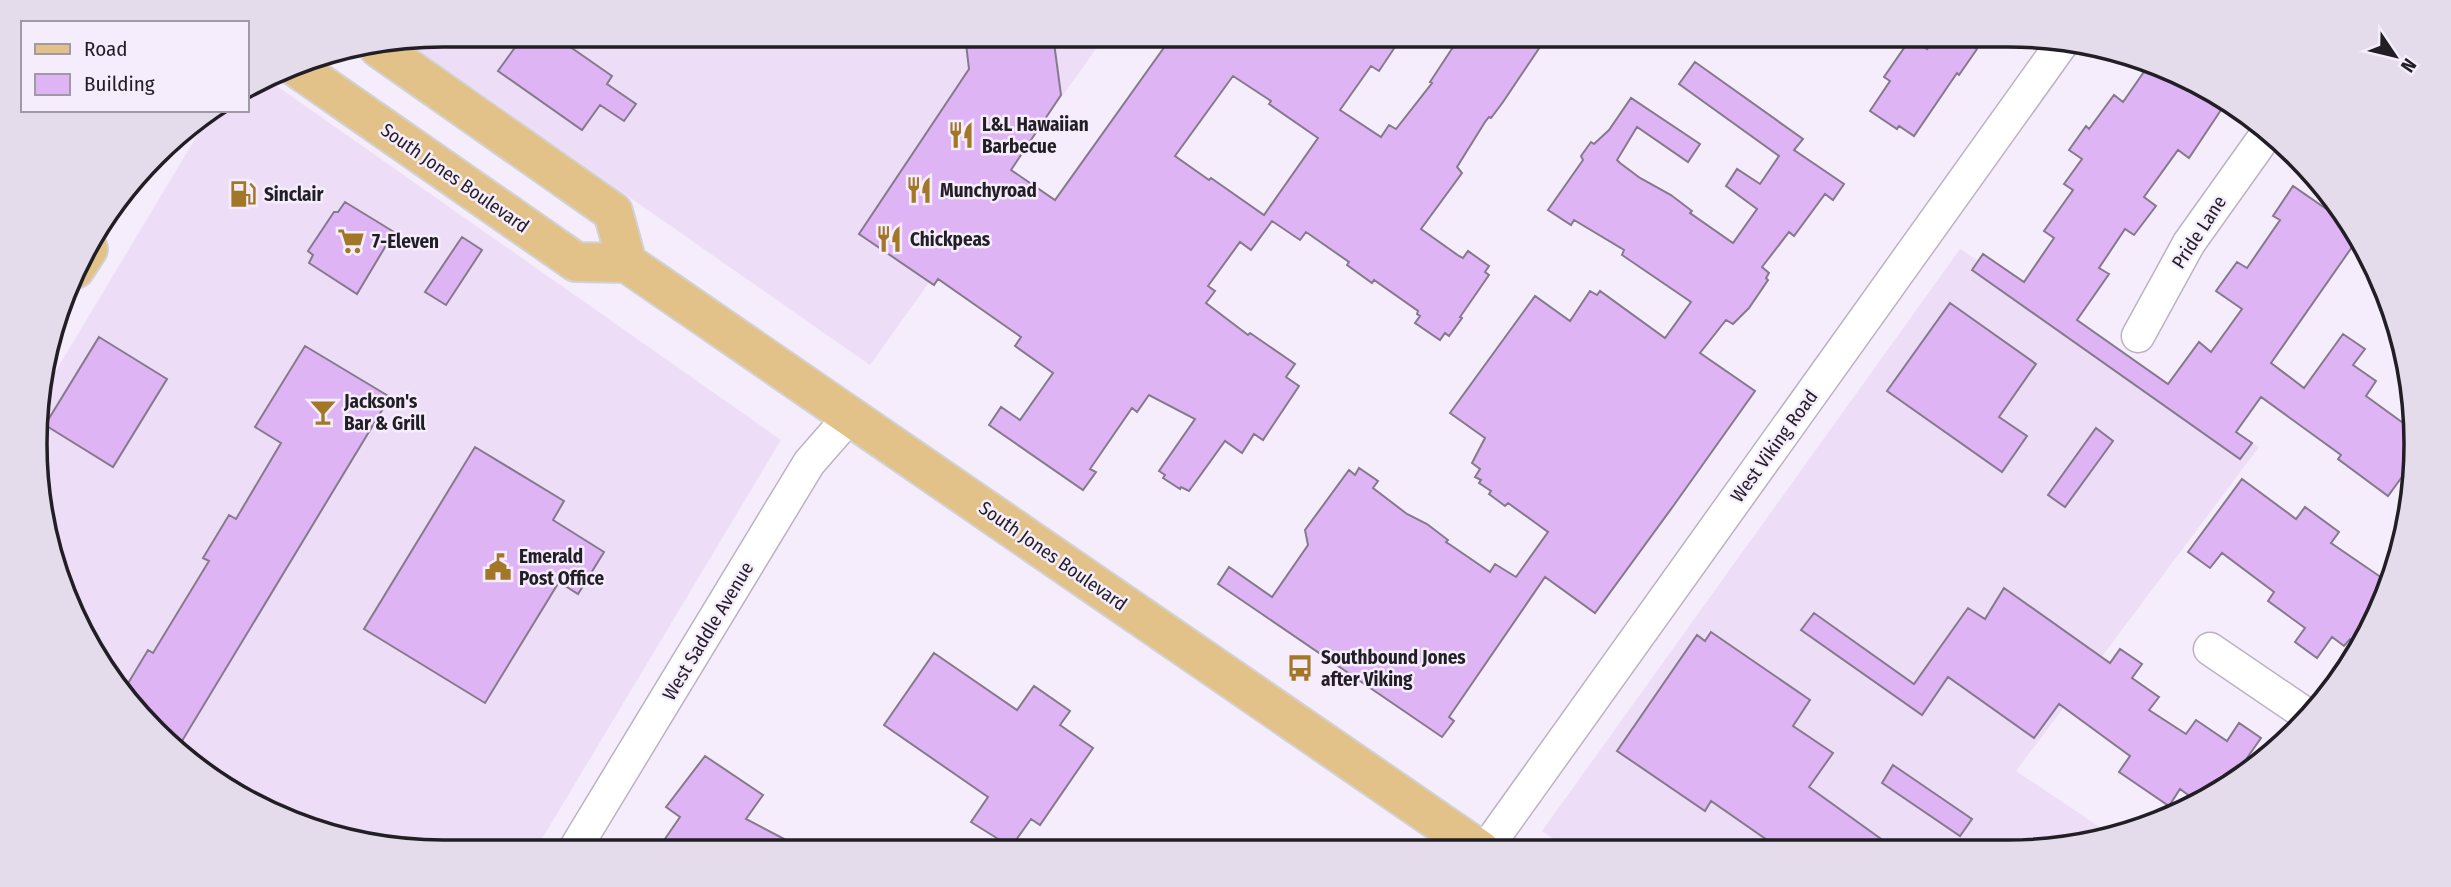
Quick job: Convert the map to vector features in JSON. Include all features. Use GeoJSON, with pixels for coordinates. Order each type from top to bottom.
{"type":"FeatureCollection","features":[{"type":"Feature","properties":{"kind":"main road"},"geometry":{"type":"LineString","coordinates":[[385,52],[613,212],[627,263]]}},
{"type":"Feature","properties":{"kind":"main road","name":"South Jones Boulevard"},"geometry":{"type":"LineString","coordinates":[[304,73],[576,262],[627,263],[1465,840]]}},
{"type":"Feature","properties":{"kind":"street","name":"West Viking Road"},"geometry":{"type":"LineString","coordinates":[[1492,840],[2052,50]]}},
{"type":"Feature","properties":{"kind":"street","name":"Pride Lane"},"geometry":{"type":"LineString","coordinates":[[2138,336],[2189,243],[2262,140]]}},
{"type":"Feature","properties":{"kind":"street","name":"West Saddle Avenue"},"geometry":{"type":"LineString","coordinates":[[580,840],[809,463],[850,416]]}},
{"type":"Feature","properties":{"kind":"street"},"geometry":{"type":"LineString","coordinates":[[2210,649],[2300,711]]}},
{"type":"Feature","properties":{"kind":"shaded area"},"geometry":{"type":"Polygon","coordinates":[[[1097,47],[870,365],[416,48],[1097,47]]]}},
{"type":"Feature","properties":{"kind":"shaded area"},"geometry":{"type":"Polygon","coordinates":[[[275,85],[781,440],[541,840],[418,839],[366,832],[316,819],[245,787],[182,741],[163,724],[129,685],[88,619],[68,571],[61,546],[48,469],[48,418],[54,375],[200,131],[226,112],[248,112],[248,98],[275,85]]]}},
{"type":"Feature","properties":{"kind":"shaded area"},"geometry":{"type":"Polygon","coordinates":[[[1960,249],[2259,447],[2016,771],[2101,828],[2059,836],[2008,840],[1555,840],[1542,831],[1960,249]]]}},
{"type":"Feature","properties":{"kind":"building"},"geometry":{"type":"Polygon","coordinates":[[[515,47],[570,47],[612,76],[607,84],[636,104],[624,121],[600,105],[582,130],[498,71],[515,47]]]}},
{"type":"Feature","properties":{"kind":"building"},"geometry":{"type":"Polygon","coordinates":[[[966,47],[1055,47],[1061,95],[1011,170],[1055,200],[1164,47],[1395,47],[1379,71],[1371,66],[1340,110],[1381,137],[1389,125],[1396,129],[1432,83],[1430,82],[1453,47],[1540,47],[1503,102],[1485,122],[1457,167],[1462,173],[1421,229],[1459,256],[1463,258],[1468,251],[1489,266],[1485,272],[1489,275],[1449,336],[1445,333],[1440,340],[1415,323],[1420,316],[1418,311],[1374,280],[1372,283],[1347,265],[1349,262],[1306,232],[1300,240],[1272,221],[1251,250],[1240,242],[1208,286],[1215,291],[1206,303],[1248,335],[1250,333],[1295,364],[1286,377],[1299,386],[1263,440],[1254,434],[1242,453],[1225,441],[1189,491],[1181,487],[1180,489],[1163,478],[1165,475],[1159,471],[1195,419],[1149,395],[1137,412],[1132,408],[1090,469],[1096,472],[1083,490],[989,425],[1001,407],[1020,420],[1053,373],[1015,346],[1021,337],[938,279],[934,285],[859,234],[969,69],[966,47]],[[1233,76],[1175,156],[1264,215],[1318,138],[1269,104],[1271,101],[1233,76]]]}},
{"type":"Feature","properties":{"kind":"building"},"geometry":{"type":"Polygon","coordinates":[[[1905,47],[1977,49],[1959,75],[1957,73],[1914,136],[1899,126],[1897,129],[1870,111],[1890,81],[1884,77],[1905,47]]]}},
{"type":"Feature","properties":{"kind":"building"},"geometry":{"type":"Polygon","coordinates":[[[1695,62],[1803,139],[1794,150],[1844,184],[1833,200],[1825,194],[1794,236],[1789,232],[1762,267],[1769,273],[1766,278],[1768,280],[1749,308],[1733,324],[1726,320],[1700,353],[1755,391],[1674,505],[1595,613],[1545,577],[1449,717],[1454,721],[1442,737],[1218,584],[1229,567],[1272,597],[1308,545],[1305,530],[1349,470],[1355,475],[1359,468],[1378,481],[1373,488],[1407,514],[1427,524],[1448,540],[1446,542],[1490,572],[1495,564],[1516,577],[1548,532],[1508,503],[1505,506],[1479,483],[1481,480],[1475,477],[1480,469],[1472,463],[1485,438],[1450,413],[1535,296],[1570,321],[1590,291],[1597,295],[1600,291],[1665,338],[1691,302],[1622,255],[1624,250],[1574,220],[1571,225],[1548,210],[1583,160],[1581,156],[1591,142],[1594,144],[1609,130],[1631,98],[1700,144],[1688,162],[1637,127],[1617,160],[1620,163],[1671,195],[1692,211],[1690,213],[1733,243],[1757,209],[1726,186],[1737,169],[1760,184],[1779,156],[1679,84],[1695,62]]]}},
{"type":"Feature","properties":{"kind":"building"},"geometry":{"type":"Polygon","coordinates":[[[2144,71],[2183,88],[2221,110],[2189,158],[2178,150],[2144,197],[2156,206],[2134,235],[2125,229],[2099,268],[2109,274],[2077,320],[2168,384],[2199,342],[2211,352],[2242,309],[2216,291],[2237,262],[2247,268],[2280,220],[2273,216],[2293,186],[2328,210],[2352,247],[2271,363],[2304,388],[2343,334],[2365,349],[2353,365],[2376,381],[2366,396],[2403,423],[2402,477],[2388,496],[2338,459],[2341,455],[2261,397],[2236,432],[2252,443],[2240,459],[1972,270],[1983,254],[2024,282],[2054,238],[2044,231],[2073,190],[2064,184],[2082,159],[2069,150],[2086,126],[2089,129],[2114,95],[2123,102],[2144,71]]]}},
{"type":"Feature","properties":{"kind":"building","name":"7-Eleven"},"geometry":{"type":"Polygon","coordinates":[[[345,202],[394,232],[357,294],[309,263],[313,255],[308,251],[334,212],[338,212],[345,202]]]}},
{"type":"Feature","properties":{"kind":"building"},"geometry":{"type":"Polygon","coordinates":[[[462,237],[482,250],[446,305],[425,292],[462,237]]]}},
{"type":"Feature","properties":{"kind":"building"},"geometry":{"type":"Polygon","coordinates":[[[1950,303],[2036,364],[1999,417],[2027,436],[2002,472],[1887,391],[1950,303]]]}},
{"type":"Feature","properties":{"kind":"building"},"geometry":{"type":"Polygon","coordinates":[[[99,337],[167,379],[113,467],[48,427],[48,420],[99,337]]]}},
{"type":"Feature","properties":{"kind":"building"},"geometry":{"type":"Polygon","coordinates":[[[305,346],[390,397],[182,741],[163,724],[128,683],[148,650],[153,653],[209,561],[203,558],[229,515],[236,519],[281,443],[255,427],[305,346]]]}},
{"type":"Feature","properties":{"kind":"building"},"geometry":{"type":"Polygon","coordinates":[[[2096,428],[2113,441],[2065,507],[2048,495],[2096,428]]]}},
{"type":"Feature","properties":{"kind":"building","name":"Emerald Post Office"},"geometry":{"type":"Polygon","coordinates":[[[475,447],[564,501],[553,520],[604,552],[578,594],[559,582],[485,703],[364,629],[475,447]]]}},
{"type":"Feature","properties":{"kind":"building"},"geometry":{"type":"Polygon","coordinates":[[[2242,479],[2296,519],[2305,507],[2339,532],[2331,543],[2381,577],[2352,640],[2350,639],[2344,646],[2332,637],[2317,658],[2295,642],[2305,628],[2268,601],[2274,592],[2222,553],[2210,568],[2188,552],[2242,479]]]}},
{"type":"Feature","properties":{"kind":"building"},"geometry":{"type":"Polygon","coordinates":[[[2004,588],[2110,663],[2120,649],[2142,664],[2132,678],[2159,697],[2149,710],[2186,734],[2196,720],[2227,741],[2239,723],[2261,738],[2248,759],[2189,796],[2180,789],[2168,806],[2119,772],[2130,756],[2059,704],[2034,738],[1948,677],[1922,715],[1801,630],[1814,613],[1914,684],[1968,608],[1985,619],[2004,588]]]}},
{"type":"Feature","properties":{"kind":"building"},"geometry":{"type":"Polygon","coordinates":[[[1711,632],[1810,700],[1793,726],[1833,753],[1809,787],[1883,840],[1767,840],[1711,801],[1705,811],[1617,751],[1697,635],[1705,641],[1711,632]]]}},
{"type":"Feature","properties":{"kind":"building"},"geometry":{"type":"Polygon","coordinates":[[[934,653],[1017,710],[1034,686],[1070,711],[1060,725],[1093,748],[1040,825],[1031,819],[1016,840],[1000,840],[971,822],[988,797],[884,725],[934,653]]]}},
{"type":"Feature","properties":{"kind":"building"},"geometry":{"type":"Polygon","coordinates":[[[705,756],[763,795],[746,819],[786,840],[664,840],[680,817],[666,807],[705,756]]]}},
{"type":"Feature","properties":{"kind":"building"},"geometry":{"type":"Polygon","coordinates":[[[1893,765],[1972,819],[1960,836],[1882,783],[1893,765]]]}},
{"type":"Feature","properties":{"kind":"place","name":"L&L Hawaiian Barbecue"},"geometry":{"type":"Point","coordinates":[961,135]}},
{"type":"Feature","properties":{"kind":"place","name":"Munchyroad"},"geometry":{"type":"Point","coordinates":[919,190]}},
{"type":"Feature","properties":{"kind":"place","name":"Sinclair"},"geometry":{"type":"Point","coordinates":[243,194]}},
{"type":"Feature","properties":{"kind":"place","name":"Chickpeas"},"geometry":{"type":"Point","coordinates":[889,239]}},
{"type":"Feature","properties":{"kind":"place","name":"7-Eleven"},"geometry":{"type":"Point","coordinates":[351,241]}},
{"type":"Feature","properties":{"kind":"place","name":"Jackson's Bar & Grill"},"geometry":{"type":"Point","coordinates":[323,412]}},
{"type":"Feature","properties":{"kind":"place","name":"Emerald Post Office"},"geometry":{"type":"Point","coordinates":[498,567]}},
{"type":"Feature","properties":{"kind":"place","name":"Southbound Jones after Viking"},"geometry":{"type":"Point","coordinates":[1300,668]}}]}
